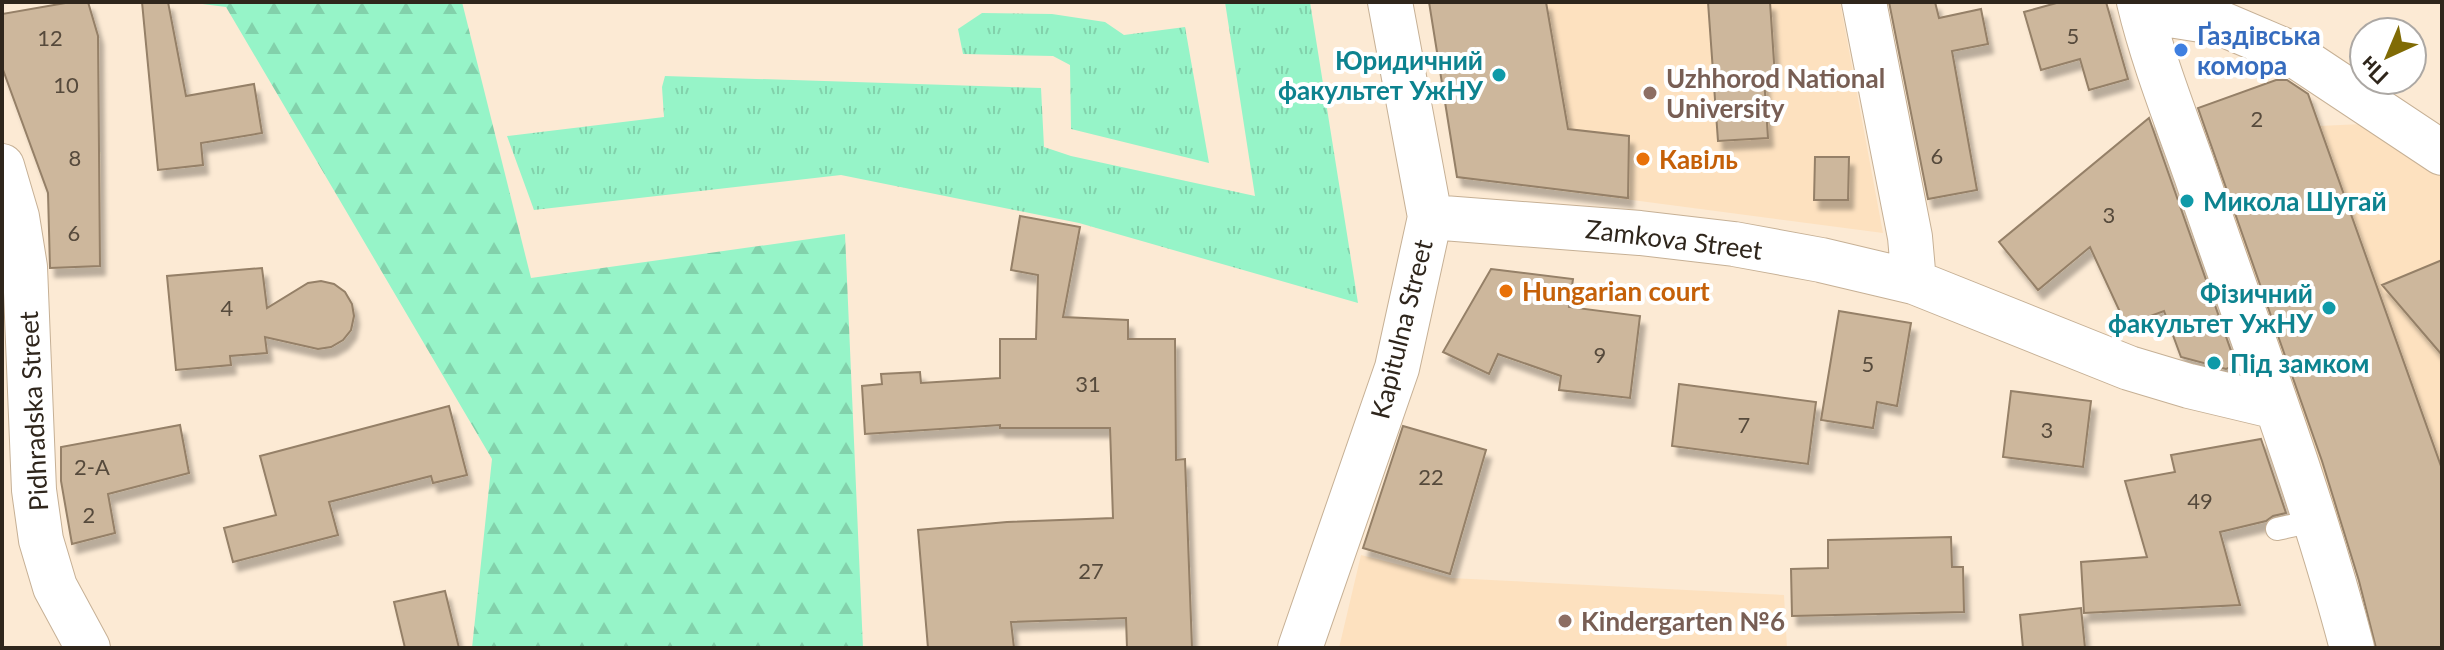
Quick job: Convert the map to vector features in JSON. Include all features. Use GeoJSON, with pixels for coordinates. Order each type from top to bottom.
{"type":"FeatureCollection","features":[{"type":"Feature","properties":{"kind":"street","name":"Kapitulna Street"},"geometry":{"type":"LineString","coordinates":[[1300,648],[1397,368],[1430,217],[1390,2]]}},
{"type":"Feature","properties":{"kind":"street"},"geometry":{"type":"LineString","coordinates":[[1864,2],[1910,237],[1914,282]]}},
{"type":"Feature","properties":{"kind":"street"},"geometry":{"type":"LineString","coordinates":[[2352,648],[2295,525],[2277,407],[2141,10],[2220,23],[2293,54],[2442,153]]}},
{"type":"Feature","properties":{"kind":"street","name":"Pidhradska Street"},"geometry":{"type":"LineString","coordinates":[[2,166],[17,217],[25,267],[34,490],[41,540],[55,587],[88,648]]}},
{"type":"Feature","properties":{"kind":"street","name":"Zamkova Street"},"geometry":{"type":"LineString","coordinates":[[1430,217],[1551,225],[1734,244],[1821,260],[1914,282],[2129,368],[2277,407]]}},
{"type":"Feature","properties":{"kind":"shaded area","name":"Uzhhorod National University"},"geometry":{"type":"Polygon","coordinates":[[[1429,2],[1840,2],[1883,233],[1457,177],[1429,2]],[[1815,157],[1814,200],[1848,200],[1849,158],[1815,157]]]}},
{"type":"Feature","properties":{"kind":"shaded area","name":"Фізичний факультет УжНУ"},"geometry":{"type":"Polygon","coordinates":[[[2384,123],[2442,165],[2442,503],[2342,532],[2210,164],[2319,126],[2384,123]]]}},
{"type":"Feature","properties":{"kind":"shaded area","name":"Kindergarten №6"},"geometry":{"type":"Polygon","coordinates":[[[1361,555],[1451,578],[1784,595],[1787,648],[1339,648],[1361,555]]]}},
{"type":"Feature","properties":{"kind":"green space"},"geometry":{"type":"Polygon","coordinates":[[[187,2],[462,2],[531,278],[845,234],[863,648],[472,648],[492,459],[226,7],[187,2]]]}},
{"type":"Feature","properties":{"kind":"green space"},"geometry":{"type":"Polygon","coordinates":[[[1225,2],[1310,2],[1358,303],[1079,223],[841,175],[534,210],[507,136],[664,117],[662,87],[665,76],[1041,88],[1044,147],[1071,156],[1255,196],[1225,2]]]}},
{"type":"Feature","properties":{"kind":"green space"},"geometry":{"type":"Polygon","coordinates":[[[982,13],[1052,14],[1105,22],[1124,35],[1185,27],[1209,163],[1071,129],[1070,65],[1053,56],[963,54],[958,29],[982,13]]]}},
{"type":"Feature","properties":{"kind":"building"},"geometry":{"type":"Polygon","coordinates":[[[88,2],[98,36],[100,266],[50,268],[48,193],[2,67],[2,14],[88,2]]]}},
{"type":"Feature","properties":{"kind":"building"},"geometry":{"type":"Polygon","coordinates":[[[142,2],[168,2],[186,96],[254,84],[262,133],[201,143],[203,165],[158,170],[142,2]]]}},
{"type":"Feature","properties":{"kind":"building","name":"Юридичний факультет УжНУ"},"geometry":{"type":"Polygon","coordinates":[[[1429,2],[1546,2],[1568,129],[1629,136],[1628,198],[1457,177],[1429,2]]]}},
{"type":"Feature","properties":{"kind":"building"},"geometry":{"type":"Polygon","coordinates":[[[1708,2],[1770,2],[1775,77],[1764,77],[1768,138],[1718,141],[1708,2]]]}},
{"type":"Feature","properties":{"kind":"building"},"geometry":{"type":"Polygon","coordinates":[[[1889,2],[1935,2],[1939,18],[1981,9],[1988,44],[1952,51],[1977,190],[1928,199],[1889,2]]]}},
{"type":"Feature","properties":{"kind":"building"},"geometry":{"type":"Polygon","coordinates":[[[2060,2],[2106,2],[2128,79],[2089,90],[2080,59],[2041,70],[2024,12],[2060,2]]]}},
{"type":"Feature","properties":{"kind":"building","name":"Фізичний факультет УжНУ"},"geometry":{"type":"Polygon","coordinates":[[[2276,80],[2287,80],[2308,94],[2442,469],[2442,648],[2376,648],[2322,461],[2198,108],[2276,80]]]}},
{"type":"Feature","properties":{"kind":"building"},"geometry":{"type":"Polygon","coordinates":[[[2149,118],[2236,365],[2226,369],[2181,357],[2164,311],[2126,325],[2090,247],[2038,290],[1999,242],[2149,118]]]}},
{"type":"Feature","properties":{"kind":"building"},"geometry":{"type":"Polygon","coordinates":[[[1815,157],[1849,157],[1848,200],[1814,200],[1815,157]]]}},
{"type":"Feature","properties":{"kind":"building"},"geometry":{"type":"Polygon","coordinates":[[[1020,216],[1080,227],[1063,317],[1128,320],[1128,339],[1175,339],[1176,460],[1185,459],[1192,648],[1127,648],[1126,618],[1011,622],[1014,648],[928,648],[918,530],[1007,522],[1113,518],[1110,428],[1000,428],[1000,425],[865,434],[862,386],[882,384],[881,374],[920,372],[921,383],[1000,378],[1000,339],[1036,339],[1038,275],[1011,270],[1020,216]]]}},
{"type":"Feature","properties":{"kind":"building"},"geometry":{"type":"Polygon","coordinates":[[[2442,260],[2442,355],[2382,285],[2442,260]]]}},
{"type":"Feature","properties":{"kind":"building"},"geometry":{"type":"Polygon","coordinates":[[[262,268],[267,308],[308,283],[321,281],[334,284],[345,292],[352,304],[354,316],[351,330],[343,340],[331,347],[318,349],[265,337],[267,353],[230,356],[231,365],[176,370],[167,276],[262,268]]]}},
{"type":"Feature","properties":{"kind":"building"},"geometry":{"type":"Polygon","coordinates":[[[1491,269],[1573,279],[1569,307],[1640,316],[1630,398],[1559,390],[1561,376],[1498,354],[1489,374],[1443,352],[1491,269]]]}},
{"type":"Feature","properties":{"kind":"building"},"geometry":{"type":"Polygon","coordinates":[[[1839,311],[1911,323],[1897,406],[1877,402],[1873,428],[1821,420],[1839,311]]]}},
{"type":"Feature","properties":{"kind":"building"},"geometry":{"type":"Polygon","coordinates":[[[1679,384],[1816,402],[1808,464],[1672,446],[1679,384]]]}},
{"type":"Feature","properties":{"kind":"building"},"geometry":{"type":"Polygon","coordinates":[[[2011,391],[2091,401],[2083,467],[2003,457],[2011,391]]]}},
{"type":"Feature","properties":{"kind":"building"},"geometry":{"type":"Polygon","coordinates":[[[449,406],[467,475],[433,483],[431,476],[329,502],[338,535],[233,562],[224,528],[276,515],[260,456],[449,406]]]}},
{"type":"Feature","properties":{"kind":"building"},"geometry":{"type":"Polygon","coordinates":[[[180,425],[189,473],[108,494],[115,533],[72,544],[61,481],[61,447],[180,425]]]}},
{"type":"Feature","properties":{"kind":"building"},"geometry":{"type":"Polygon","coordinates":[[[1403,426],[1486,450],[1450,574],[1363,548],[1403,426]]]}},
{"type":"Feature","properties":{"kind":"building"},"geometry":{"type":"Polygon","coordinates":[[[2261,439],[2286,513],[2220,532],[2240,605],[2084,613],[2081,562],[2147,557],[2125,481],[2175,472],[2171,455],[2261,439]]]}},
{"type":"Feature","properties":{"kind":"building"},"geometry":{"type":"Polygon","coordinates":[[[1951,537],[1952,567],[1963,567],[1964,612],[1792,616],[1791,569],[1828,568],[1828,540],[1951,537]]]}},
{"type":"Feature","properties":{"kind":"building"},"geometry":{"type":"Polygon","coordinates":[[[445,591],[459,648],[405,648],[394,602],[445,591]]]}},
{"type":"Feature","properties":{"kind":"building"},"geometry":{"type":"Polygon","coordinates":[[[2081,608],[2085,648],[2023,648],[2020,615],[2081,608]]]}},
{"type":"Feature","properties":{"kind":"place","name":"Ґаздівська комора"},"geometry":{"type":"Point","coordinates":[2181,50]}},
{"type":"Feature","properties":{"kind":"place","name":"Юридичний факультет УжНУ"},"geometry":{"type":"Point","coordinates":[1499,75]}},
{"type":"Feature","properties":{"kind":"place","name":"Uzhhorod National University"},"geometry":{"type":"Point","coordinates":[1650,93]}},
{"type":"Feature","properties":{"kind":"place","name":"Кавіль"},"geometry":{"type":"Point","coordinates":[1643,159]}},
{"type":"Feature","properties":{"kind":"place","name":"Микола Шугай"},"geometry":{"type":"Point","coordinates":[2187,201]}},
{"type":"Feature","properties":{"kind":"place","name":"Hungarian court"},"geometry":{"type":"Point","coordinates":[1506,291]}},
{"type":"Feature","properties":{"kind":"place","name":"Фізичний факультет УжНУ"},"geometry":{"type":"Point","coordinates":[2329,308]}},
{"type":"Feature","properties":{"kind":"place","name":"Під замком"},"geometry":{"type":"Point","coordinates":[2214,363]}},
{"type":"Feature","properties":{"kind":"place","name":"Kindergarten №6"},"geometry":{"type":"Point","coordinates":[1565,621]}}]}
